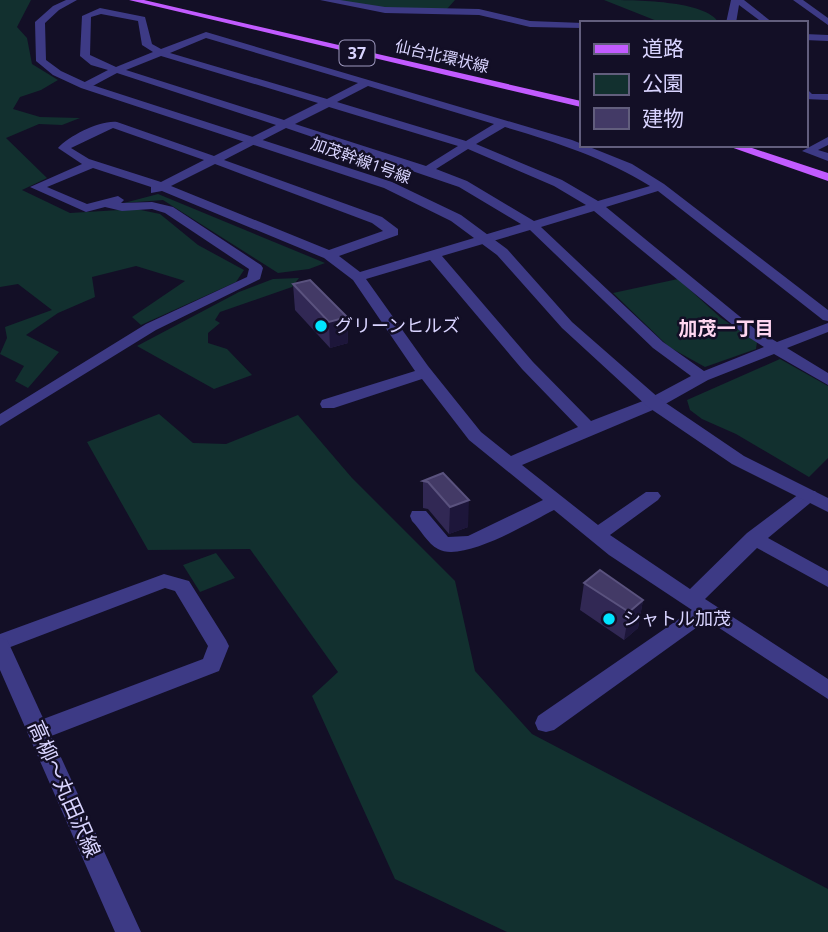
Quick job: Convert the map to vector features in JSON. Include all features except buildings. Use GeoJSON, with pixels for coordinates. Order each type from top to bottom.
{"type":"FeatureCollection","features":[{"type":"Feature","properties":{"kind":"main road","name":"仙台北環状線"},"geometry":{"type":"LineString","coordinates":[[132,0],[580,104]]}},
{"type":"Feature","properties":{"kind":"main road","name":"仙台北環状線"},"geometry":{"type":"LineString","coordinates":[[152,0],[580,99]]}},
{"type":"Feature","properties":{"kind":"main road"},"geometry":{"type":"LineString","coordinates":[[737,147],[828,177]]}},
{"type":"Feature","properties":{"kind":"main road"},"geometry":{"type":"LineString","coordinates":[[757,147],[828,169]]}},
{"type":"Feature","properties":{"kind":"street","name":"加茂幹線1号線"},"geometry":{"type":"LineString","coordinates":[[73,0],[56,8],[40,22],[41,61],[57,74],[85,86],[388,185],[456,218],[488,239],[566,325],[654,404],[738,460],[828,506]]}},
{"type":"Feature","properties":{"kind":"street"},"geometry":{"type":"LineString","coordinates":[[324,0],[385,10],[479,12],[530,24],[580,25]]}},
{"type":"Feature","properties":{"kind":"street"},"geometry":{"type":"LineString","coordinates":[[731,21],[736,0],[766,21]]}},
{"type":"Feature","properties":{"kind":"street"},"geometry":{"type":"LineString","coordinates":[[797,0],[828,22]]}},
{"type":"Feature","properties":{"kind":"street"},"geometry":{"type":"LineString","coordinates":[[702,377],[659,345],[532,225],[463,184],[95,63],[85,56],[87,16],[100,10],[142,19],[147,45],[161,53],[468,145],[558,183],[595,205],[750,332],[828,380]]}},
{"type":"Feature","properties":{"kind":"street"},"geometry":{"type":"LineString","coordinates":[[85,86],[116,70],[206,35],[503,123],[599,154],[660,187],[828,317]]}},
{"type":"Feature","properties":{"kind":"street"},"geometry":{"type":"LineString","coordinates":[[807,37],[828,38]]}},
{"type":"Feature","properties":{"kind":"street"},"geometry":{"type":"LineString","coordinates":[[92,164],[36,187],[86,208],[163,187],[367,83]]}},
{"type":"Feature","properties":{"kind":"street"},"geometry":{"type":"LineString","coordinates":[[807,95],[808,97],[828,97]]}},
{"type":"Feature","properties":{"kind":"street"},"geometry":{"type":"LineString","coordinates":[[427,170],[503,123]]}},
{"type":"Feature","properties":{"kind":"street"},"geometry":{"type":"LineString","coordinates":[[330,255],[393,232],[377,220],[349,208],[113,124],[71,142],[64,148],[92,164],[163,187],[330,255],[358,277],[425,373],[475,436],[597,535],[828,690]]}},
{"type":"Feature","properties":{"kind":"street"},"geometry":{"type":"LineString","coordinates":[[828,139],[808,151],[828,157]]}},
{"type":"Feature","properties":{"kind":"street"},"geometry":{"type":"LineString","coordinates":[[358,277],[660,187]]}},
{"type":"Feature","properties":{"kind":"street"},"geometry":{"type":"LineString","coordinates":[[0,421],[150,327],[253,279],[256,268],[169,210],[155,204],[116,208],[106,203]]}},
{"type":"Feature","properties":{"kind":"street"},"geometry":{"type":"LineString","coordinates":[[433,255],[523,363],[589,428]]}},
{"type":"Feature","properties":{"kind":"street"},"geometry":{"type":"LineString","coordinates":[[509,464],[589,428],[654,404],[702,377],[828,327]]}},
{"type":"Feature","properties":{"kind":"street"},"geometry":{"type":"LineString","coordinates":[[328,404],[425,373]]}},
{"type":"Feature","properties":{"kind":"street"},"geometry":{"type":"LineString","coordinates":[[546,723],[699,605],[719,570],[754,538],[809,495]]}},
{"type":"Feature","properties":{"kind":"street"},"geometry":{"type":"LineString","coordinates":[[597,535],[652,496]]}},
{"type":"Feature","properties":{"kind":"street"},"geometry":{"type":"LineString","coordinates":[[419,516],[443,544],[471,542],[554,502]]}},
{"type":"Feature","properties":{"kind":"street"},"geometry":{"type":"LineString","coordinates":[[754,538],[828,580]]}},
{"type":"Feature","properties":{"kind":"street"},"geometry":{"type":"LineString","coordinates":[[0,645],[164,581],[182,586],[219,646],[211,665],[38,732]]}},
{"type":"Feature","properties":{"kind":"street","name":"高柳～丸田沢線"},"geometry":{"type":"LineString","coordinates":[[0,645],[128,932]]}},
{"type":"Feature","properties":{"kind":"green space"},"geometry":{"type":"Polygon","coordinates":[[[0,0],[31,0],[17,27],[27,38],[32,64],[58,80],[41,90],[20,97],[13,109],[40,117],[80,118],[62,125],[39,124],[6,138],[47,178],[22,190],[70,213],[136,209],[160,214],[198,245],[244,270],[236,282],[141,325],[132,317],[185,281],[136,266],[92,277],[95,297],[58,313],[26,335],[59,352],[28,388],[15,381],[24,366],[0,354],[7,338],[5,327],[52,310],[18,284],[0,287],[0,0]]]}},
{"type":"Feature","properties":{"kind":"green space"},"geometry":{"type":"Polygon","coordinates":[[[332,0],[455,0],[447,9],[396,10],[332,0]]]}},
{"type":"Feature","properties":{"kind":"green space"},"geometry":{"type":"Polygon","coordinates":[[[604,0],[650,1],[685,6],[712,15],[717,21],[657,21],[604,0]]]}},
{"type":"Feature","properties":{"kind":"green space"},"geometry":{"type":"Polygon","coordinates":[[[158,194],[325,263],[309,269],[278,273],[163,200],[124,203],[158,194]]]}},
{"type":"Feature","properties":{"kind":"green space"},"geometry":{"type":"Polygon","coordinates":[[[299,278],[292,287],[220,312],[215,320],[220,323],[208,333],[208,343],[227,349],[252,375],[214,389],[137,346],[239,292],[273,279],[299,278]]]}},
{"type":"Feature","properties":{"kind":"green space"},"geometry":{"type":"Polygon","coordinates":[[[678,279],[721,318],[757,342],[756,349],[705,367],[669,347],[613,293],[678,279]]]}},
{"type":"Feature","properties":{"kind":"green space"},"geometry":{"type":"Polygon","coordinates":[[[780,359],[828,386],[828,458],[809,477],[736,434],[702,419],[690,410],[687,400],[780,359]]]}},
{"type":"Feature","properties":{"kind":"green space"},"geometry":{"type":"Polygon","coordinates":[[[159,414],[193,443],[226,444],[298,415],[352,478],[455,581],[475,671],[532,734],[828,889],[828,932],[507,932],[395,879],[312,696],[338,672],[250,549],[148,550],[87,442],[159,414]]]}},
{"type":"Feature","properties":{"kind":"green space"},"geometry":{"type":"Polygon","coordinates":[[[216,553],[235,578],[200,592],[183,565],[216,553]]]}},
{"type":"Feature","properties":{"kind":"place","name":"グリーンヒルズ"},"geometry":{"type":"Point","coordinates":[321,326]}},
{"type":"Feature","properties":{"kind":"place","name":"シャトル加茂"},"geometry":{"type":"Point","coordinates":[609,619]}},
{"type":"Feature","properties":{"kind":"district","name":"加茂一丁目"},"geometry":{"type":"Point","coordinates":[726,328]}}]}
